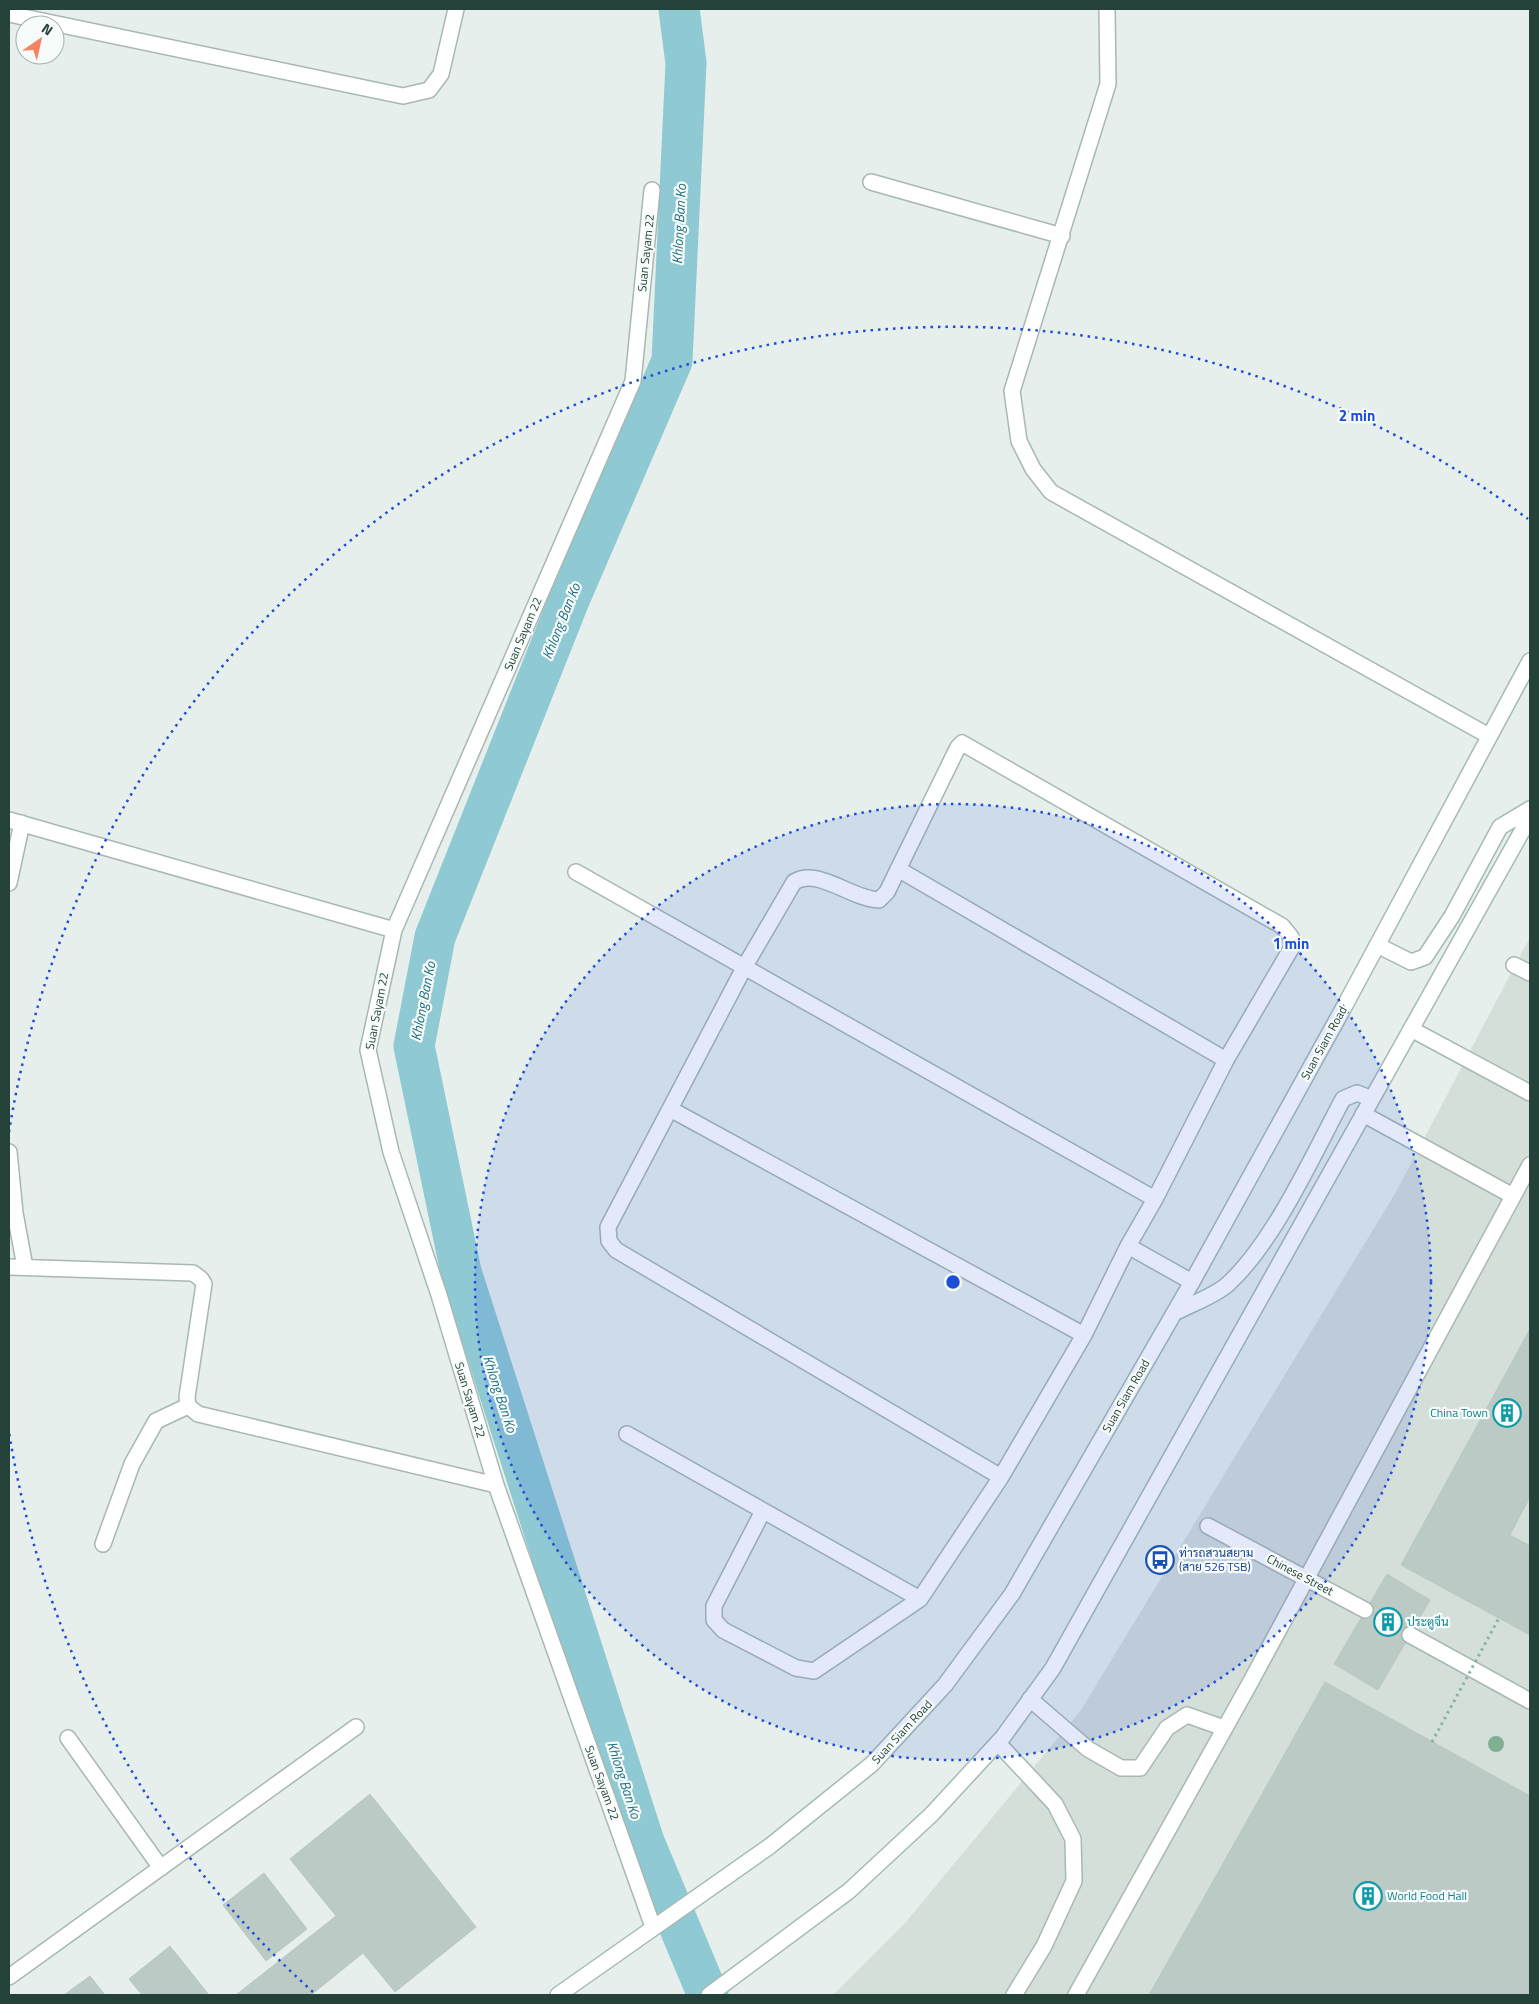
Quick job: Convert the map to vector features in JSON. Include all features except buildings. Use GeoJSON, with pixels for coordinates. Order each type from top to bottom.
{"type":"FeatureCollection","features":[{"type":"Feature","properties":{"kind":"street"},"geometry":{"type":"LineString","coordinates":[[9,14],[403,96],[429,90],[441,74],[456,9]]}},
{"type":"Feature","properties":{"kind":"street"},"geometry":{"type":"LineString","coordinates":[[1107,9],[1108,84],[1012,391],[1019,441],[1033,469],[1051,492],[1489,736]]}},
{"type":"Feature","properties":{"kind":"street"},"geometry":{"type":"LineString","coordinates":[[872,182],[1062,236]]}},
{"type":"Feature","properties":{"kind":"street","name":"Suan Sayam 22"},"geometry":{"type":"LineString","coordinates":[[652,190],[633,381],[394,930],[368,1050],[391,1152],[439,1295],[496,1485],[653,1927]]}},
{"type":"Feature","properties":{"kind":"street","name":"Suan Siam Road"},"geometry":{"type":"LineString","coordinates":[[558,1995],[770,1846],[872,1764],[945,1685],[1012,1594],[1192,1282],[1530,661]]}},
{"type":"Feature","properties":{"kind":"street"},"geometry":{"type":"LineString","coordinates":[[763,1511],[714,1606],[714,1620],[723,1630],[796,1668],[814,1671],[920,1599],[1001,1476],[1084,1335],[1128,1246],[1155,1200],[1226,1060],[1292,947],[1291,937],[1282,926],[962,743],[958,746],[887,892],[879,900],[866,900],[814,877],[802,877],[794,882],[746,966],[672,1110],[608,1227],[609,1241],[616,1250],[1001,1476]]}},
{"type":"Feature","properties":{"kind":"street"},"geometry":{"type":"LineString","coordinates":[[1377,945],[1411,962],[1425,957],[1452,916],[1500,827],[1530,808]]}},
{"type":"Feature","properties":{"kind":"street"},"geometry":{"type":"LineString","coordinates":[[709,1995],[849,1891],[932,1814],[998,1743],[1053,1668],[1530,817]]}},
{"type":"Feature","properties":{"kind":"street"},"geometry":{"type":"LineString","coordinates":[[9,883],[15,821],[394,930]]}},
{"type":"Feature","properties":{"kind":"street"},"geometry":{"type":"LineString","coordinates":[[898,869],[1226,1060]]}},
{"type":"Feature","properties":{"kind":"street"},"geometry":{"type":"LineString","coordinates":[[576,872],[746,966],[1155,1200]]}},
{"type":"Feature","properties":{"kind":"street"},"geometry":{"type":"LineString","coordinates":[[1514,965],[1530,973]]}},
{"type":"Feature","properties":{"kind":"street"},"geometry":{"type":"LineString","coordinates":[[1411,1029],[1530,1093]]}},
{"type":"Feature","properties":{"kind":"street"},"geometry":{"type":"LineString","coordinates":[[1174,1314],[1227,1286],[1247,1262],[1275,1223],[1344,1099],[1357,1093],[1372,1099]]}},
{"type":"Feature","properties":{"kind":"street"},"geometry":{"type":"LineString","coordinates":[[672,1110],[1084,1335]]}},
{"type":"Feature","properties":{"kind":"street"},"geometry":{"type":"LineString","coordinates":[[1363,1114],[1513,1196]]}},
{"type":"Feature","properties":{"kind":"street"},"geometry":{"type":"LineString","coordinates":[[9,1152],[15,1213],[25,1266]]}},
{"type":"Feature","properties":{"kind":"street"},"geometry":{"type":"LineString","coordinates":[[1076,1995],[1224,1728],[1530,1165]]}},
{"type":"Feature","properties":{"kind":"street"},"geometry":{"type":"LineString","coordinates":[[1128,1246],[1192,1282]]}},
{"type":"Feature","properties":{"kind":"street"},"geometry":{"type":"LineString","coordinates":[[9,1267],[25,1266],[193,1273],[204,1284],[187,1397],[188,1406],[198,1414],[496,1485]]}},
{"type":"Feature","properties":{"kind":"street"},"geometry":{"type":"LineString","coordinates":[[103,1544],[132,1464],[156,1420],[188,1406]]}},
{"type":"Feature","properties":{"kind":"street"},"geometry":{"type":"LineString","coordinates":[[627,1434],[920,1599]]}},
{"type":"Feature","properties":{"kind":"street","name":"Chinese Street"},"geometry":{"type":"LineString","coordinates":[[1208,1526],[1366,1610]]}},
{"type":"Feature","properties":{"kind":"street"},"geometry":{"type":"LineString","coordinates":[[1410,1635],[1530,1701]]}},
{"type":"Feature","properties":{"kind":"street"},"geometry":{"type":"LineString","coordinates":[[1030,1699],[1088,1749],[1121,1768],[1140,1768],[1167,1728],[1187,1716],[1224,1728]]}},
{"type":"Feature","properties":{"kind":"street"},"geometry":{"type":"LineString","coordinates":[[9,1977],[356,1728]]}},
{"type":"Feature","properties":{"kind":"street"},"geometry":{"type":"LineString","coordinates":[[68,1738],[160,1868]]}},
{"type":"Feature","properties":{"kind":"street"},"geometry":{"type":"LineString","coordinates":[[998,1743],[1055,1804],[1073,1839],[1074,1881],[1044,1946],[1014,1995]]}},
{"type":"Feature","properties":{"kind":"path"},"geometry":{"type":"LineString","coordinates":[[1432,1742],[1499,1618]]}},
{"type":"Feature","properties":{"kind":"shaded area"},"geometry":{"type":"Polygon","coordinates":[[[1530,937],[1530,1995],[833,1995],[906,1922],[1081,1710],[1396,1192],[1530,937]]]}},
{"type":"Feature","properties":{"kind":"waterway","name":"Khlong Ban Ko"},"geometry":{"type":"LineString","coordinates":[[679,9],[686,63],[672,361],[569,600],[435,937],[414,1046],[461,1272],[644,1842],[708,1995]]}},
{"type":"Feature","properties":{"kind":"tunnel"},"geometry":{"type":"LineString","coordinates":[[1365,1610],[1410,1635]]}},
{"type":"Feature","properties":{"kind":"place","name":"China Town"},"geometry":{"type":"Point","coordinates":[1507,1413]}},
{"type":"Feature","properties":{"kind":"place","name":"ท่ารถสวนสยาม (สาย 526 TSB)"},"geometry":{"type":"Point","coordinates":[1160,1560]}},
{"type":"Feature","properties":{"kind":"place","name":"ประตูจีน"},"geometry":{"type":"Point","coordinates":[1388,1622]}},
{"type":"Feature","properties":{"kind":"place","name":"World Food Hall"},"geometry":{"type":"Point","coordinates":[1368,1896]}}]}
